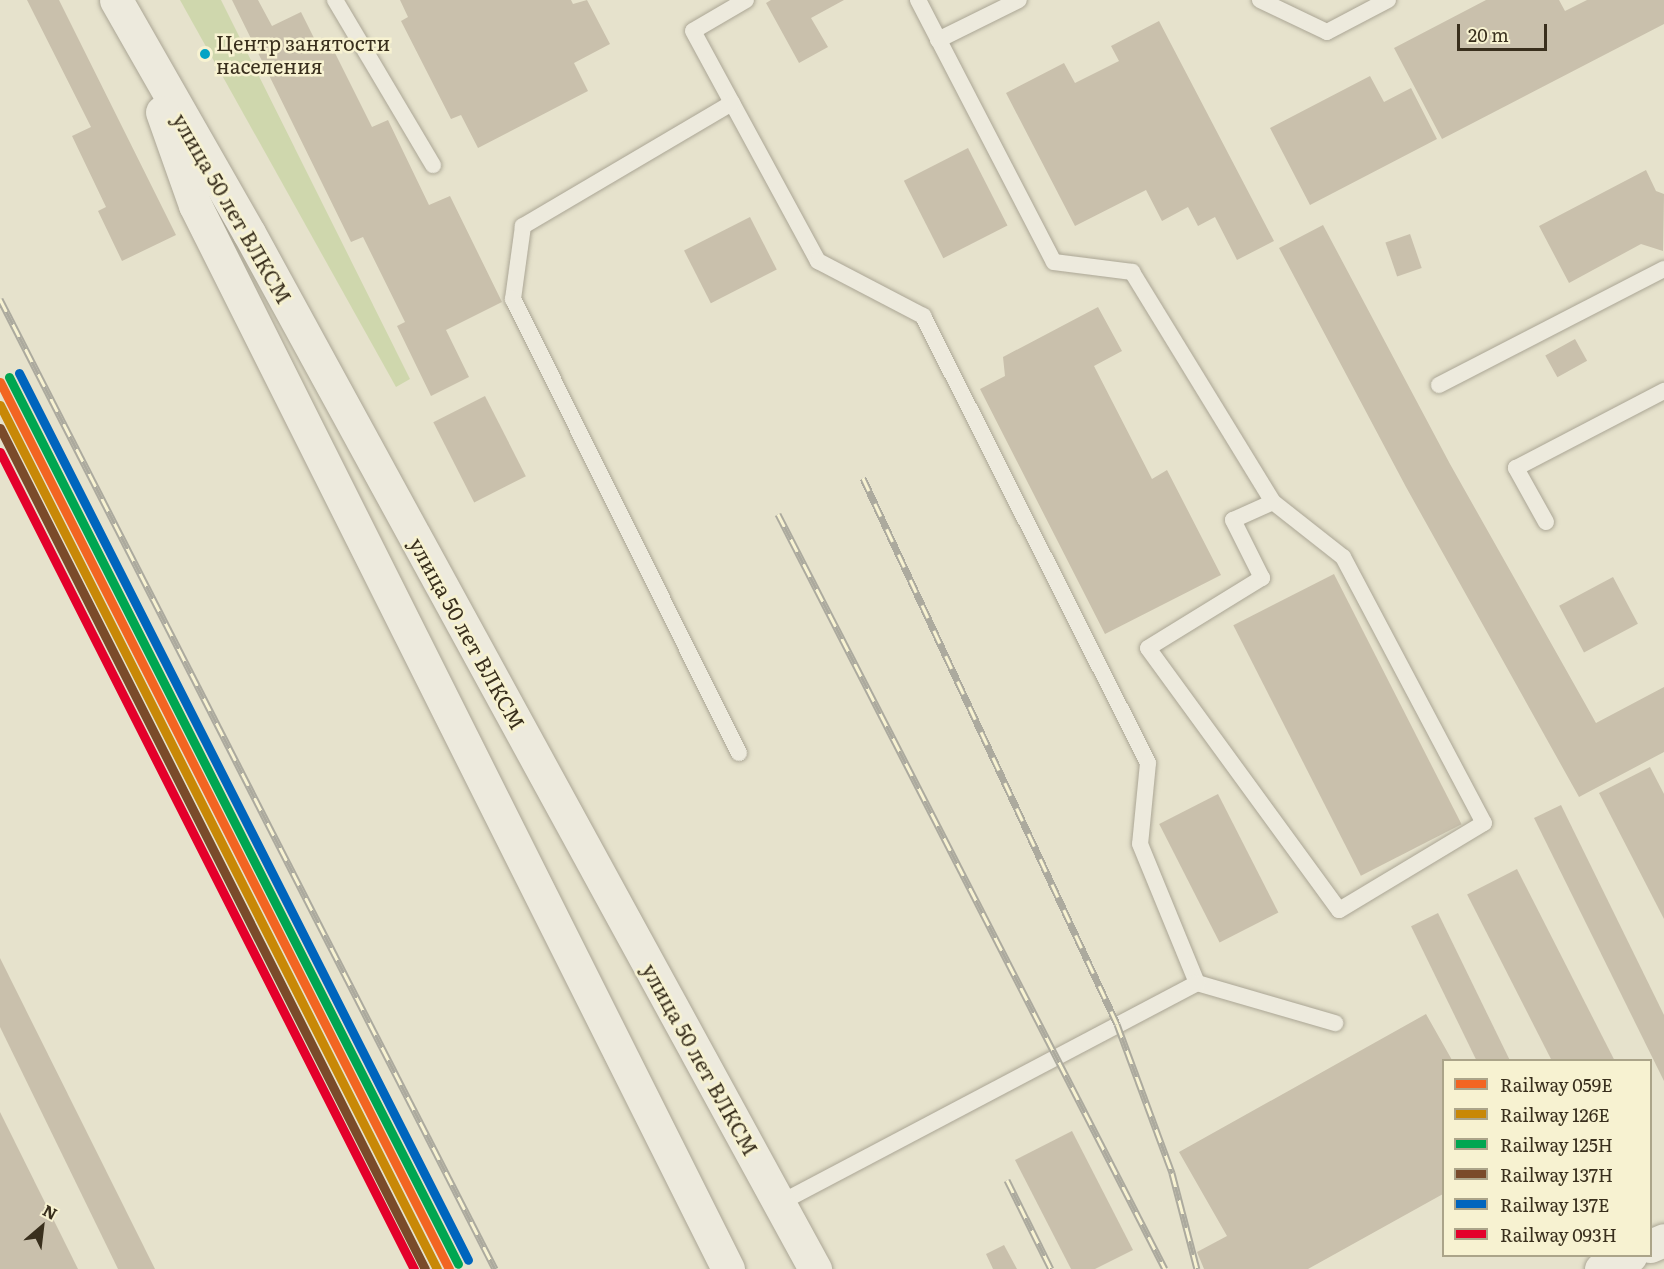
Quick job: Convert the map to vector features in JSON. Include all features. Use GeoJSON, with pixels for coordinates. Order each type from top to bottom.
{"type":"FeatureCollection","features":[{"type":"Feature","properties":{"kind":"street","name":"улица 50 лет ВЛКСМ"},"geometry":{"type":"LineString","coordinates":[[116,0],[136,40],[249,232],[815,1269]]}},
{"type":"Feature","properties":{"kind":"street"},"geometry":{"type":"LineString","coordinates":[[136,40],[195,205],[728,1269]]}},
{"type":"Feature","properties":{"kind":"street"},"geometry":{"type":"LineString","coordinates":[[1601,1269],[1628,1257]]}},
{"type":"Feature","properties":{"kind":"lane"},"geometry":{"type":"LineString","coordinates":[[335,0],[433,165]]}},
{"type":"Feature","properties":{"kind":"lane"},"geometry":{"type":"LineString","coordinates":[[746,0],[693,31],[818,261],[923,316],[1148,763],[1140,844],[1197,983]]}},
{"type":"Feature","properties":{"kind":"lane"},"geometry":{"type":"LineString","coordinates":[[918,0],[1054,262],[1132,272],[1273,502],[1343,556],[1484,823],[1339,910],[1148,648],[1262,578],[1233,520],[1273,502]]}},
{"type":"Feature","properties":{"kind":"lane"},"geometry":{"type":"LineString","coordinates":[[938,40],[1019,0]]}},
{"type":"Feature","properties":{"kind":"lane"},"geometry":{"type":"LineString","coordinates":[[1260,0],[1327,32],[1388,0]]}},
{"type":"Feature","properties":{"kind":"lane"},"geometry":{"type":"LineString","coordinates":[[732,103],[523,226],[513,299],[739,753]]}},
{"type":"Feature","properties":{"kind":"lane"},"geometry":{"type":"LineString","coordinates":[[1439,385],[1664,269]]}},
{"type":"Feature","properties":{"kind":"lane"},"geometry":{"type":"LineString","coordinates":[[1546,522],[1516,468],[1664,391]]}},
{"type":"Feature","properties":{"kind":"lane"},"geometry":{"type":"LineString","coordinates":[[780,1203],[1197,983],[1335,1023]]}},
{"type":"Feature","properties":{"kind":"green space"},"geometry":{"type":"Polygon","coordinates":[[[180,0],[221,0],[410,379],[396,387],[180,0]]]}},
{"type":"Feature","properties":{"kind":"building"},"geometry":{"type":"Polygon","coordinates":[[[27,0],[59,0],[176,235],[122,261],[98,211],[106,207],[72,136],[91,127],[27,0]]]}},
{"type":"Feature","properties":{"kind":"building"},"geometry":{"type":"Polygon","coordinates":[[[232,0],[258,0],[272,26],[301,12],[320,50],[331,45],[372,127],[388,120],[429,205],[450,196],[502,302],[446,330],[469,377],[431,396],[397,326],[405,322],[363,237],[351,242],[232,0]]]}},
{"type":"Feature","properties":{"kind":"building"},"geometry":{"type":"Polygon","coordinates":[[[400,0],[571,0],[573,4],[587,0],[610,44],[574,63],[588,91],[478,148],[461,115],[451,119],[401,21],[408,17],[400,0]]]}},
{"type":"Feature","properties":{"kind":"building"},"geometry":{"type":"Polygon","coordinates":[[[771,0],[844,0],[811,18],[828,47],[799,63],[766,3],[771,0]]]}},
{"type":"Feature","properties":{"kind":"building"},"geometry":{"type":"Polygon","coordinates":[[[1486,0],[1559,0],[1565,11],[1587,0],[1664,0],[1664,24],[1442,139],[1394,48],[1486,0]]]}},
{"type":"Feature","properties":{"kind":"building"},"geometry":{"type":"Polygon","coordinates":[[[1159,21],[1274,241],[1237,260],[1215,217],[1198,226],[1188,207],[1162,221],[1146,190],[1075,226],[1006,93],[1064,63],[1075,83],[1119,61],[1111,46],[1159,21]]]}},
{"type":"Feature","properties":{"kind":"building"},"geometry":{"type":"Polygon","coordinates":[[[1370,76],[1384,102],[1411,88],[1437,139],[1310,205],[1270,128],[1370,76]]]}},
{"type":"Feature","properties":{"kind":"building"},"geometry":{"type":"Polygon","coordinates":[[[968,148],[1007,226],[943,258],[904,181],[968,148]]]}},
{"type":"Feature","properties":{"kind":"building"},"geometry":{"type":"Polygon","coordinates":[[[1646,170],[1656,191],[1664,194],[1663,251],[1641,244],[1569,283],[1539,226],[1646,170]]]}},
{"type":"Feature","properties":{"kind":"building"},"geometry":{"type":"Polygon","coordinates":[[[750,217],[777,270],[711,303],[684,251],[750,217]]]}},
{"type":"Feature","properties":{"kind":"building"},"geometry":{"type":"Polygon","coordinates":[[[1323,225],[1450,464],[1596,723],[1664,687],[1664,752],[1579,797],[1406,487],[1279,248],[1323,225]]]}},
{"type":"Feature","properties":{"kind":"building"},"geometry":{"type":"Polygon","coordinates":[[[1410,234],[1422,268],[1397,277],[1385,242],[1410,234]]]}},
{"type":"Feature","properties":{"kind":"building"},"geometry":{"type":"Polygon","coordinates":[[[1098,307],[1122,351],[1094,366],[1152,479],[1167,470],[1221,575],[1105,634],[980,389],[1005,376],[1003,357],[1098,307]]]}},
{"type":"Feature","properties":{"kind":"building"},"geometry":{"type":"Polygon","coordinates":[[[1575,339],[1587,361],[1557,377],[1545,355],[1575,339]]]}},
{"type":"Feature","properties":{"kind":"building"},"geometry":{"type":"Polygon","coordinates":[[[485,396],[526,476],[474,503],[433,422],[485,396]]]}},
{"type":"Feature","properties":{"kind":"building"},"geometry":{"type":"Polygon","coordinates":[[[1334,574],[1462,824],[1361,876],[1233,625],[1334,574]]]}},
{"type":"Feature","properties":{"kind":"building"},"geometry":{"type":"Polygon","coordinates":[[[1613,577],[1638,624],[1584,652],[1559,606],[1613,577]]]}},
{"type":"Feature","properties":{"kind":"building"},"geometry":{"type":"Polygon","coordinates":[[[1650,767],[1664,794],[1664,919],[1599,793],[1650,767]]]}},
{"type":"Feature","properties":{"kind":"building"},"geometry":{"type":"Polygon","coordinates":[[[1218,794],[1278,913],[1220,942],[1159,824],[1218,794]]]}},
{"type":"Feature","properties":{"kind":"building"},"geometry":{"type":"Polygon","coordinates":[[[1561,805],[1664,1015],[1664,1081],[1534,818],[1561,805]]]}},
{"type":"Feature","properties":{"kind":"building"},"geometry":{"type":"Polygon","coordinates":[[[1517,869],[1614,1059],[1551,1059],[1467,894],[1517,869]]]}},
{"type":"Feature","properties":{"kind":"building"},"geometry":{"type":"Polygon","coordinates":[[[1438,913],[1509,1059],[1476,1059],[1411,926],[1438,913]]]}},
{"type":"Feature","properties":{"kind":"building"},"geometry":{"type":"Polygon","coordinates":[[[0,958],[155,1269],[118,1269],[0,1027],[0,958]]]}},
{"type":"Feature","properties":{"kind":"building"},"geometry":{"type":"Polygon","coordinates":[[[1426,1014],[1451,1059],[1442,1059],[1442,1195],[1308,1269],[1204,1269],[1197,1252],[1227,1236],[1179,1152],[1426,1014]]]}},
{"type":"Feature","properties":{"kind":"building"},"geometry":{"type":"Polygon","coordinates":[[[0,1112],[78,1269],[0,1269],[0,1112]]]}},
{"type":"Feature","properties":{"kind":"building"},"geometry":{"type":"Polygon","coordinates":[[[1072,1131],[1133,1250],[1095,1269],[1071,1269],[1015,1160],[1072,1131]]]}},
{"type":"Feature","properties":{"kind":"building"},"geometry":{"type":"Polygon","coordinates":[[[1004,1245],[1017,1269],[993,1269],[986,1254],[1004,1245]]]}},
{"type":"Feature","properties":{"kind":"railway"},"geometry":{"type":"LineString","coordinates":[[0,299],[495,1269]]}},
{"type":"Feature","properties":{"kind":"railway"},"geometry":{"type":"LineString","coordinates":[[863,478],[1117,1024],[1172,1173],[1197,1269]]}},
{"type":"Feature","properties":{"kind":"railway"},"geometry":{"type":"LineString","coordinates":[[778,514],[1165,1269]]}},
{"type":"Feature","properties":{"kind":"railway"},"geometry":{"type":"LineString","coordinates":[[1007,1180],[1051,1269]]}},
{"type":"Feature","properties":{"kind":"rail line","name":"137Е"},"geometry":{"type":"LineString","coordinates":[[19,373],[468,1260]]}},
{"type":"Feature","properties":{"kind":"rail line","name":"125Н"},"geometry":{"type":"LineString","coordinates":[[9,377],[458,1264]]}},
{"type":"Feature","properties":{"kind":"rail line","name":"059Е"},"geometry":{"type":"LineString","coordinates":[[0,382],[449,1269]]}},
{"type":"Feature","properties":{"kind":"rail line","name":"126Е"},"geometry":{"type":"LineString","coordinates":[[0,405],[437,1269]]}},
{"type":"Feature","properties":{"kind":"rail line","name":"137Н"},"geometry":{"type":"LineString","coordinates":[[0,428],[425,1269]]}},
{"type":"Feature","properties":{"kind":"rail line","name":"093Н"},"geometry":{"type":"LineString","coordinates":[[0,452],[414,1269]]}},
{"type":"Feature","properties":{"kind":"place","name":"Центр занятости населения"},"geometry":{"type":"Point","coordinates":[205,54]}}]}
